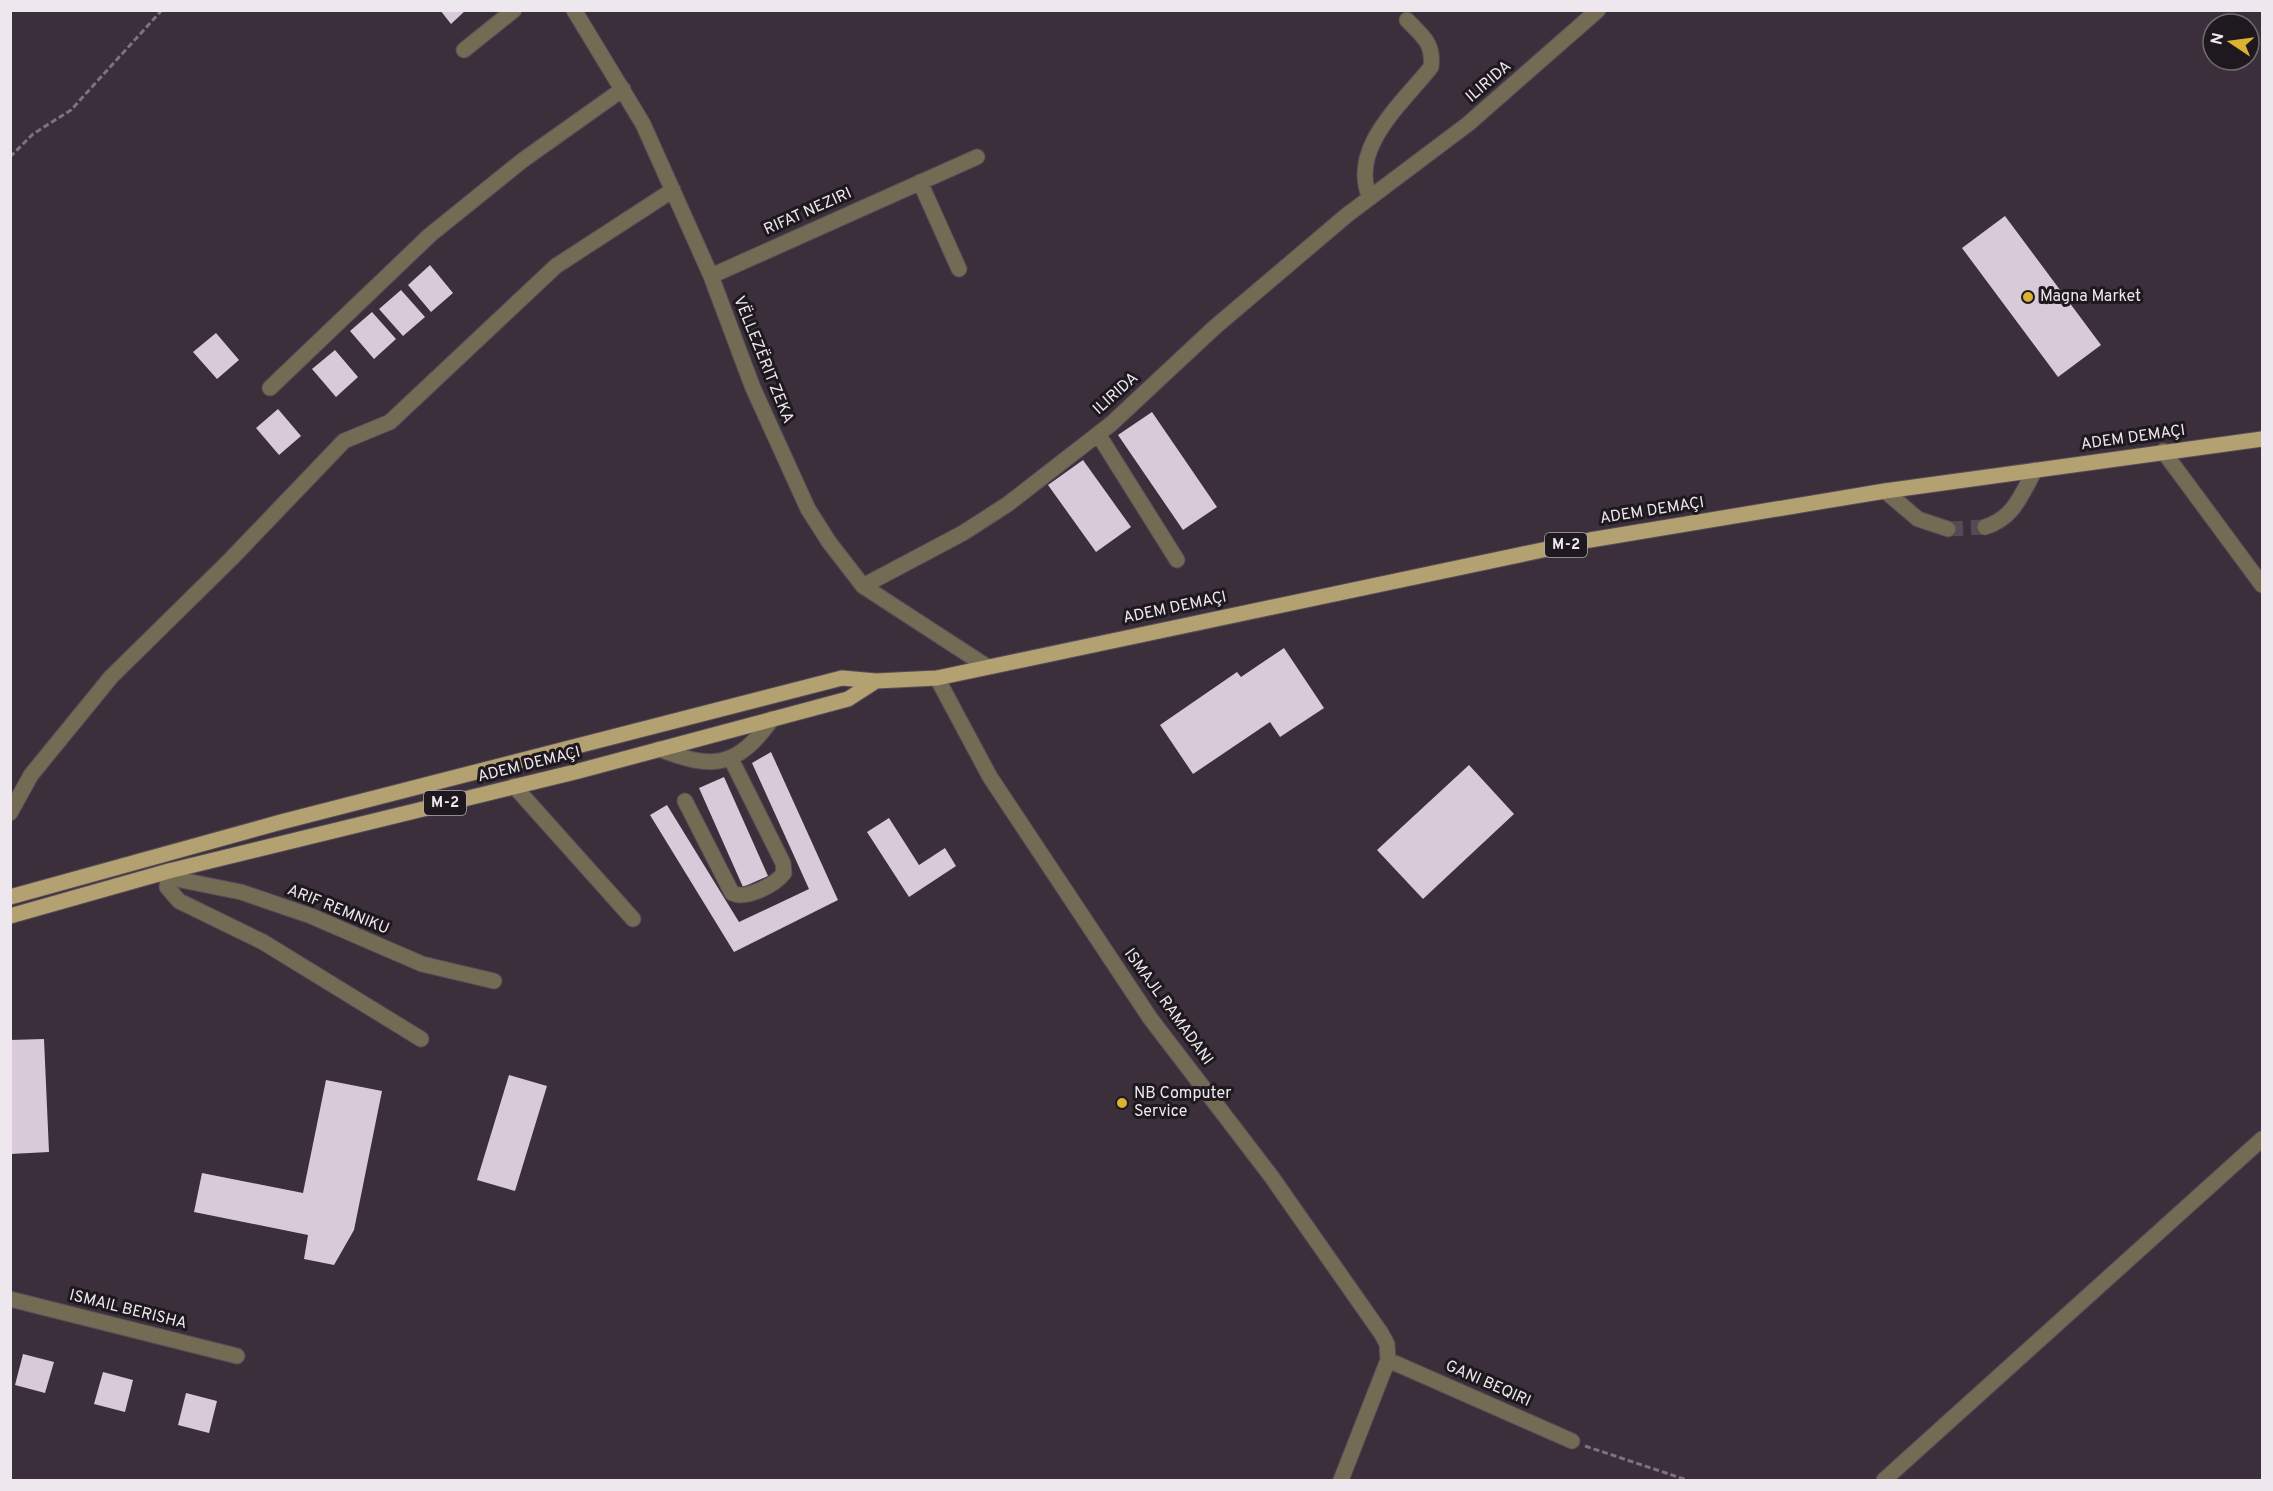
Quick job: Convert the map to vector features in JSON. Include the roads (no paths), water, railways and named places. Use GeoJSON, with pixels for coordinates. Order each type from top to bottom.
{"type":"FeatureCollection","features":[{"type":"Feature","properties":{"kind":"main road","name":"ADEM DEMAÇI"},"geometry":{"type":"LineString","coordinates":[[10,897],[281,822],[842,678],[876,681],[937,678],[1590,540],[1885,491],[2262,439]]}},
{"type":"Feature","properties":{"kind":"main road","name":"ADEM DEMAÇI"},"geometry":{"type":"LineString","coordinates":[[10,916],[169,871],[514,786],[848,699],[876,681]]}},
{"type":"Feature","properties":{"kind":"street"},"geometry":{"type":"LineString","coordinates":[[464,50],[514,10]]}},
{"type":"Feature","properties":{"kind":"street","name":"VËLLEZËRIT ZEKA"},"geometry":{"type":"LineString","coordinates":[[574,10],[644,124],[711,276],[753,388],[785,463],[808,509],[863,586],[986,666]]}},
{"type":"Feature","properties":{"kind":"street","name":"ILIRIDA"},"geometry":{"type":"LineString","coordinates":[[863,586],[963,533],[1008,504],[1098,434],[1215,327],[1370,198],[1468,124],[1598,10]]}},
{"type":"Feature","properties":{"kind":"street"},"geometry":{"type":"LineString","coordinates":[[1370,198],[1365,174],[1366,157],[1372,139],[1431,67],[1433,53],[1430,45],[1407,20]]}},
{"type":"Feature","properties":{"kind":"street"},"geometry":{"type":"LineString","coordinates":[[270,388],[430,235],[523,159],[623,89]]}},
{"type":"Feature","properties":{"kind":"street","name":"RIFAT NEZIRI"},"geometry":{"type":"LineString","coordinates":[[711,276],[977,157]]}},
{"type":"Feature","properties":{"kind":"street"},"geometry":{"type":"LineString","coordinates":[[920,182],[959,269]]}},
{"type":"Feature","properties":{"kind":"street"},"geometry":{"type":"LineString","coordinates":[[10,813],[31,775],[111,677],[231,560],[344,441],[390,422],[556,266],[672,190]]}},
{"type":"Feature","properties":{"kind":"street"},"geometry":{"type":"LineString","coordinates":[[1098,434],[1177,560]]}},
{"type":"Feature","properties":{"kind":"street"},"geometry":{"type":"LineString","coordinates":[[2163,452],[2262,585]]}},
{"type":"Feature","properties":{"kind":"street"},"geometry":{"type":"LineString","coordinates":[[1985,527],[2001,522],[2013,511],[2035,470]]}},
{"type":"Feature","properties":{"kind":"street"},"geometry":{"type":"LineString","coordinates":[[1885,491],[1918,519],[1948,529]]}},
{"type":"Feature","properties":{"kind":"street","name":"ISMAJL RAMADANI"},"geometry":{"type":"LineString","coordinates":[[937,678],[990,777],[1150,1018],[1270,1176],[1382,1333],[1387,1344],[1388,1360]]}},
{"type":"Feature","properties":{"kind":"street"},"geometry":{"type":"LineString","coordinates":[[659,749],[704,763],[731,759],[750,746],[772,719]]}},
{"type":"Feature","properties":{"kind":"street"},"geometry":{"type":"LineString","coordinates":[[685,801],[732,893],[739,896],[746,895],[779,879],[784,873],[783,863],[731,759]]}},
{"type":"Feature","properties":{"kind":"street"},"geometry":{"type":"LineString","coordinates":[[514,786],[633,919]]}},
{"type":"Feature","properties":{"kind":"street"},"geometry":{"type":"LineString","coordinates":[[169,871],[167,887],[179,901],[263,942],[421,1040]]}},
{"type":"Feature","properties":{"kind":"street","name":"ARIF REMNIKU"},"geometry":{"type":"LineString","coordinates":[[169,871],[181,880],[241,892],[311,916],[422,964],[495,981]]}},
{"type":"Feature","properties":{"kind":"street"},"geometry":{"type":"LineString","coordinates":[[1884,1480],[2262,1139]]}},
{"type":"Feature","properties":{"kind":"street","name":"ISMAIL BERISHA"},"geometry":{"type":"LineString","coordinates":[[10,1299],[237,1356]]}},
{"type":"Feature","properties":{"kind":"street"},"geometry":{"type":"LineString","coordinates":[[1341,1480],[1388,1360]]}},
{"type":"Feature","properties":{"kind":"street","name":"GANI BEQIRI"},"geometry":{"type":"LineString","coordinates":[[1388,1360],[1572,1441]]}},
{"type":"Feature","properties":{"kind":"tunnel"},"geometry":{"type":"LineString","coordinates":[[1948,529],[1985,527]]}},
{"type":"Feature","properties":{"kind":"place","name":"Magna Market"},"geometry":{"type":"Point","coordinates":[2028,297]}},
{"type":"Feature","properties":{"kind":"place","name":"NB Computer Service"},"geometry":{"type":"Point","coordinates":[1122,1103]}}]}
